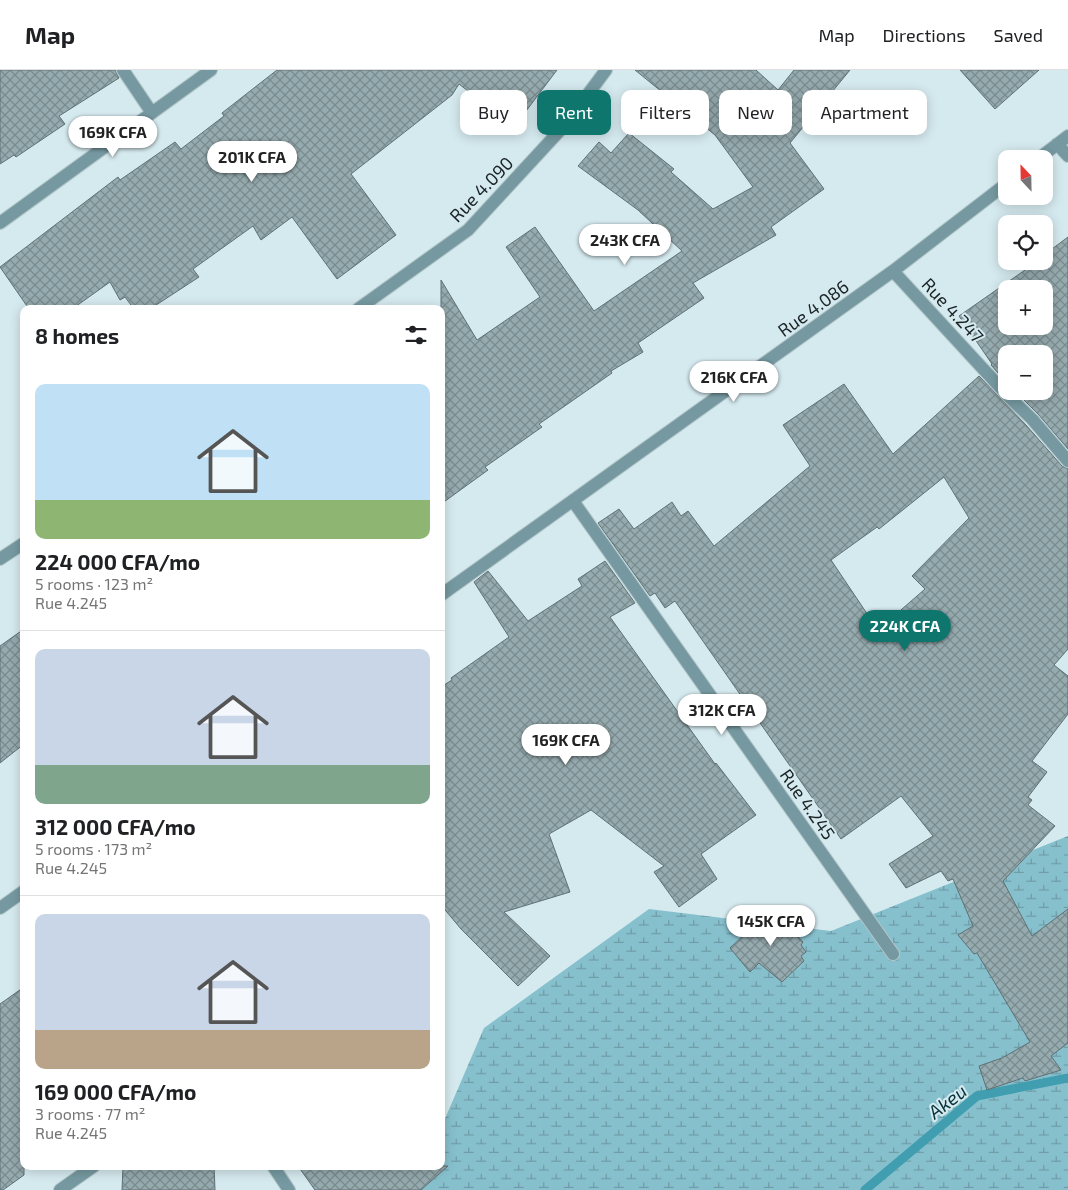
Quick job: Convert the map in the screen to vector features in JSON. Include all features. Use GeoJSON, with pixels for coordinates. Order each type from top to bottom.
{"type":"FeatureCollection","features":[{"type":"Feature","properties":{"kind":"street"},"geometry":{"type":"LineString","coordinates":[[123,70],[152,113]]}},
{"type":"Feature","properties":{"kind":"street"},"geometry":{"type":"LineString","coordinates":[[0,223],[211,70]]}},
{"type":"Feature","properties":{"kind":"street","name":"Rue 4.090"},"geometry":{"type":"LineString","coordinates":[[364,305],[468,230],[565,125],[606,70]]}},
{"type":"Feature","properties":{"kind":"street"},"geometry":{"type":"LineString","coordinates":[[1049,150],[1068,136]]}},
{"type":"Feature","properties":{"kind":"street"},"geometry":{"type":"LineString","coordinates":[[1057,144],[1068,156]]}},
{"type":"Feature","properties":{"kind":"street","name":"Rue 4.086"},"geometry":{"type":"LineString","coordinates":[[445,592],[893,272],[998,190]]}},
{"type":"Feature","properties":{"kind":"street","name":"Rue 4.247"},"geometry":{"type":"LineString","coordinates":[[893,272],[1009,398],[1032,419],[1068,461]]}},
{"type":"Feature","properties":{"kind":"street","name":"Rue 4.245"},"geometry":{"type":"LineString","coordinates":[[573,501],[893,954]]}},
{"type":"Feature","properties":{"kind":"street"},"geometry":{"type":"LineString","coordinates":[[0,559],[20,546]]}},
{"type":"Feature","properties":{"kind":"street"},"geometry":{"type":"LineString","coordinates":[[0,908],[20,894]]}},
{"type":"Feature","properties":{"kind":"street"},"geometry":{"type":"LineString","coordinates":[[60,1190],[88,1170]]}},
{"type":"Feature","properties":{"kind":"street"},"geometry":{"type":"LineString","coordinates":[[276,1170],[288,1190]]}},
{"type":"Feature","properties":{"kind":"green space"},"geometry":{"type":"Polygon","coordinates":[[[1068,836],[1068,1190],[415,1190],[437,1170],[445,1170],[445,1119],[484,1028],[649,909],[831,931],[1068,836]]]}},
{"type":"Feature","properties":{"kind":"building"},"geometry":{"type":"Polygon","coordinates":[[[0,70],[115,70],[119,78],[59,116],[65,124],[16,157],[14,155],[0,164],[0,70]]]}},
{"type":"Feature","properties":{"kind":"building"},"geometry":{"type":"Polygon","coordinates":[[[277,70],[557,70],[542,90],[537,90],[537,97],[527,110],[527,90],[467,90],[459,84],[452,95],[351,174],[396,235],[337,279],[292,217],[261,240],[253,226],[193,269],[199,277],[156,305],[131,305],[125,297],[120,300],[110,282],[78,305],[26,305],[0,267],[118,177],[120,180],[175,142],[181,149],[224,116],[222,113],[277,70]]]}},
{"type":"Feature","properties":{"kind":"building"},"geometry":{"type":"Polygon","coordinates":[[[635,70],[756,70],[778,90],[794,70],[850,70],[834,90],[802,90],[802,128],[790,143],[824,189],[771,227],[776,235],[693,283],[704,298],[638,343],[643,352],[611,371],[612,373],[539,424],[542,427],[485,467],[488,470],[445,501],[445,305],[441,305],[441,280],[477,340],[540,297],[506,247],[535,227],[594,311],[682,251],[638,210],[578,166],[599,142],[611,153],[627,135],[632,135],[674,169],[671,172],[713,209],[753,187],[715,135],[709,130],[709,90],[660,90],[635,70]]]}},
{"type":"Feature","properties":{"kind":"building"},"geometry":{"type":"Polygon","coordinates":[[[960,70],[1039,70],[995,109],[960,70]]]}},
{"type":"Feature","properties":{"kind":"building"},"geometry":{"type":"Polygon","coordinates":[[[1068,237],[1068,449],[1024,400],[1053,400],[1053,345],[998,345],[998,373],[959,316],[998,289],[998,335],[1053,335],[1053,280],[1011,280],[1025,270],[1053,270],[1053,248],[1068,237]]]}},
{"type":"Feature","properties":{"kind":"building"},"geometry":{"type":"Polygon","coordinates":[[[979,376],[998,396],[998,400],[1002,400],[1062,466],[1068,469],[1068,649],[1054,665],[1068,676],[1068,714],[1032,761],[1047,772],[1028,797],[1032,800],[1028,805],[1055,826],[1003,881],[1032,936],[1068,909],[1068,1043],[1051,1056],[1061,1070],[1025,1081],[1023,1078],[987,1090],[979,1066],[1002,1058],[1030,1042],[977,953],[974,954],[958,935],[973,926],[953,879],[948,881],[941,871],[906,888],[889,864],[933,836],[901,796],[841,839],[675,601],[665,608],[655,593],[650,596],[598,523],[619,509],[634,529],[672,502],[681,516],[688,511],[714,546],[810,466],[783,425],[844,384],[893,454],[979,376]],[[944,477],[879,529],[877,527],[831,560],[878,630],[925,589],[912,576],[969,518],[944,477]]]}},
{"type":"Feature","properties":{"kind":"building"},"geometry":{"type":"Polygon","coordinates":[[[605,561],[635,603],[610,617],[715,764],[756,815],[701,854],[717,879],[679,907],[654,872],[664,866],[591,810],[549,834],[570,892],[504,912],[550,956],[518,986],[461,929],[445,910],[445,684],[452,680],[451,678],[509,637],[474,582],[488,571],[528,621],[582,586],[578,579],[605,561]]]}},
{"type":"Feature","properties":{"kind":"building"},"geometry":{"type":"Polygon","coordinates":[[[20,632],[20,747],[0,763],[0,646],[20,632]]]}},
{"type":"Feature","properties":{"kind":"building"},"geometry":{"type":"Polygon","coordinates":[[[772,909],[803,942],[801,945],[806,952],[801,956],[804,961],[782,982],[759,963],[750,972],[730,948],[772,909]]]}},
{"type":"Feature","properties":{"kind":"building"},"geometry":{"type":"Polygon","coordinates":[[[20,990],[20,1170],[24,1170],[24,1175],[3,1190],[0,1190],[0,1004],[20,990]]]}},
{"type":"Feature","properties":{"kind":"building"},"geometry":{"type":"Polygon","coordinates":[[[123,1170],[214,1170],[215,1190],[122,1190],[123,1170]]]}},
{"type":"Feature","properties":{"kind":"building"},"geometry":{"type":"Polygon","coordinates":[[[301,1170],[444,1170],[421,1190],[315,1190],[301,1170]]]}},
{"type":"Feature","properties":{"kind":"waterway","name":"Akeu"},"geometry":{"type":"LineString","coordinates":[[865,1190],[977,1096],[1068,1078]]}}]}
